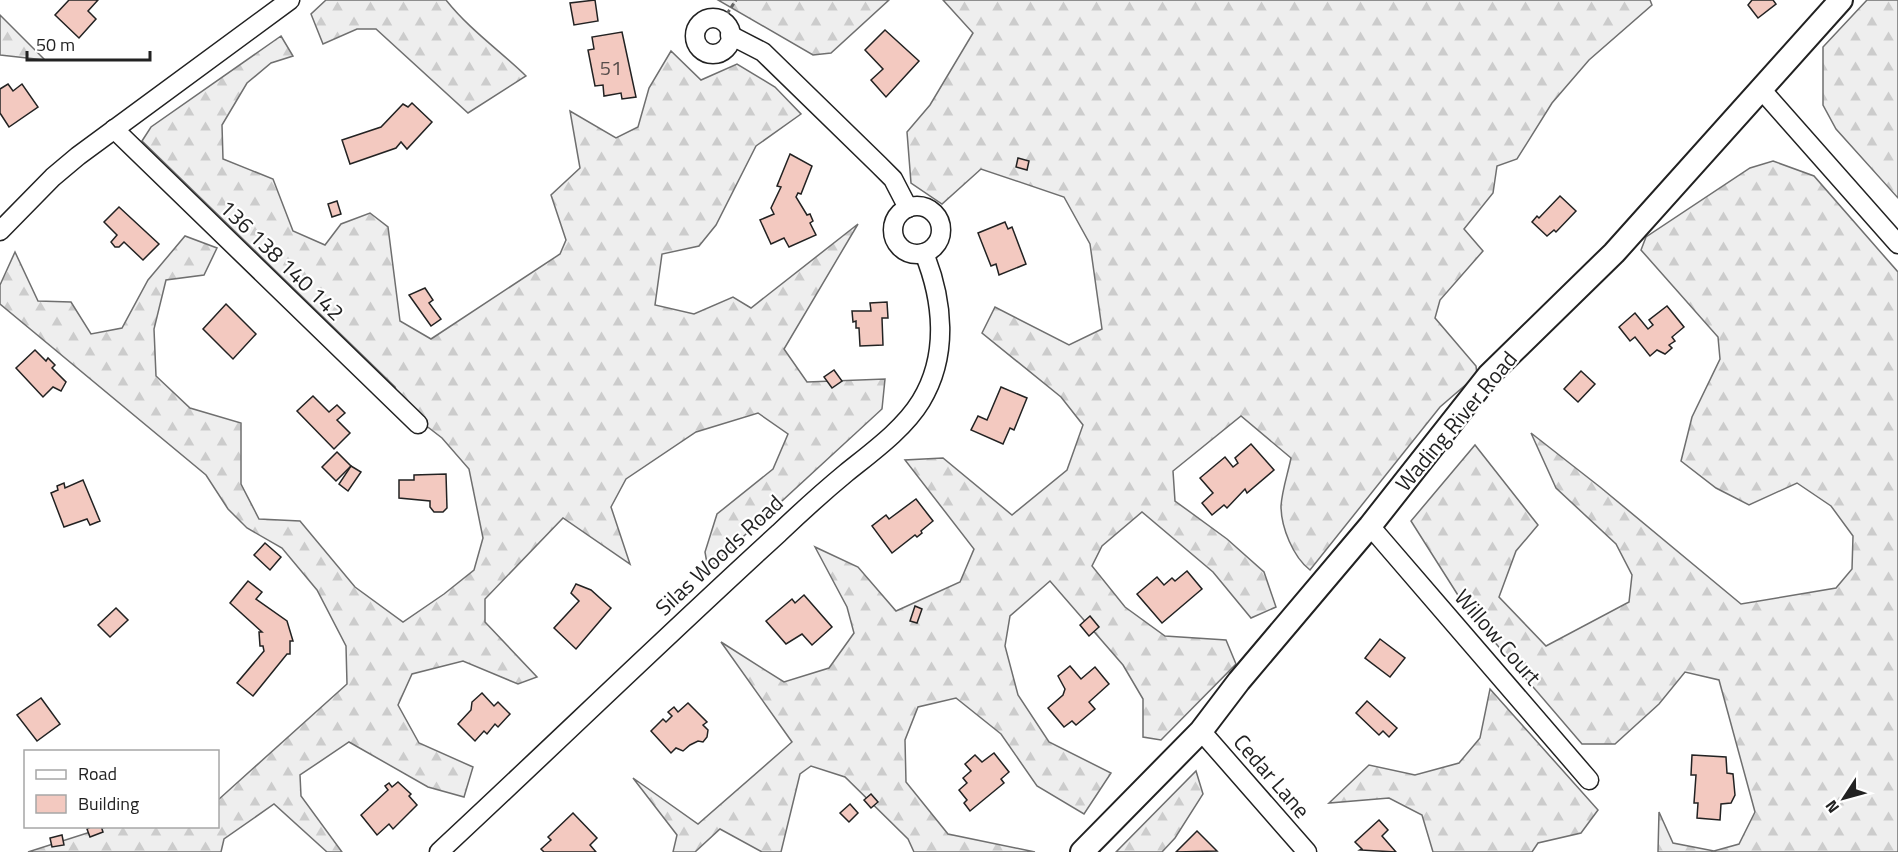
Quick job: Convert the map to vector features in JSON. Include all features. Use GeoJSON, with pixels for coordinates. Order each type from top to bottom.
{"type":"FeatureCollection","features":[{"type":"Feature","properties":{"kind":"main road","name":"Wading River Road"},"geometry":{"type":"LineString","coordinates":[[1082,852],[1201,731],[1239,681],[1370,526],[1489,375],[1614,253],[1841,0]]}},
{"type":"Feature","properties":{"kind":"street"},"geometry":{"type":"LineString","coordinates":[[0,231],[53,177],[114,129],[290,0]]}},
{"type":"Feature","properties":{"kind":"street"},"geometry":{"type":"LineString","coordinates":[[726,28],[764,52],[879,165],[893,179],[908,208]]}},
{"type":"Feature","properties":{"kind":"street"},"geometry":{"type":"LineString","coordinates":[[1760,88],[1898,244]]}},
{"type":"Feature","properties":{"kind":"street","name":"136 138 140 142"},"geometry":{"type":"LineString","coordinates":[[114,129],[418,424]]}},
{"type":"Feature","properties":{"kind":"street"},"geometry":{"type":"LineString","coordinates":[[921,206],[928,209],[939,220],[940,236],[931,249],[924,253],[916,254],[902,249],[894,236],[895,221],[908,208],[921,206]]}},
{"type":"Feature","properties":{"kind":"street","name":"Silas Woods Road"},"geometry":{"type":"LineString","coordinates":[[439,852],[683,620],[820,494],[873,451],[921,402],[930,382],[939,350],[941,327],[933,274],[924,253]]}},
{"type":"Feature","properties":{"kind":"street","name":"Willow Court"},"geometry":{"type":"LineString","coordinates":[[1370,526],[1589,780]]}},
{"type":"Feature","properties":{"kind":"street","name":"Cedar Lane"},"geometry":{"type":"LineString","coordinates":[[1201,731],[1307,852]]}},
{"type":"Feature","properties":{"kind":"path"},"geometry":{"type":"LineString","coordinates":[[726,28],[736,0]]}},
{"type":"Feature","properties":{"kind":"green space"},"geometry":{"type":"Polygon","coordinates":[[[326,0],[446,0],[474,30],[526,76],[468,113],[376,29],[357,29],[323,44],[311,14],[326,0]]]}},
{"type":"Feature","properties":{"kind":"green space"},"geometry":{"type":"Polygon","coordinates":[[[718,0],[889,0],[831,53],[813,55],[718,0]]]}},
{"type":"Feature","properties":{"kind":"green space"},"geometry":{"type":"Polygon","coordinates":[[[943,0],[1650,0],[1652,5],[1589,60],[1552,103],[1517,159],[1497,166],[1493,193],[1464,229],[1483,251],[1440,300],[1435,318],[1476,366],[1477,375],[1440,407],[1310,570],[1293,550],[1282,514],[1281,506],[1291,458],[1241,416],[1173,471],[1175,501],[1227,539],[1264,572],[1276,607],[1251,618],[1213,572],[1142,512],[1102,546],[1092,566],[1125,607],[1165,636],[1226,640],[1236,664],[1161,740],[1143,737],[1143,699],[1123,665],[1050,581],[1010,616],[1005,646],[1018,695],[1049,742],[1111,773],[1084,814],[1037,786],[1001,734],[956,698],[918,707],[905,740],[906,782],[948,834],[1035,852],[914,852],[908,839],[845,777],[811,766],[800,774],[781,852],[762,852],[720,829],[695,852],[673,852],[677,835],[633,778],[698,824],[792,742],[721,642],[784,682],[829,668],[854,633],[847,607],[815,547],[858,567],[896,611],[960,582],[974,549],[905,460],[943,458],[1012,515],[1067,470],[1083,425],[1061,397],[982,333],[995,307],[1069,345],[1102,329],[1090,244],[1064,197],[981,169],[942,204],[911,183],[907,132],[930,105],[973,33],[943,0]]]}},
{"type":"Feature","properties":{"kind":"green space"},"geometry":{"type":"Polygon","coordinates":[[[1867,0],[1898,0],[1898,198],[1836,129],[1823,105],[1823,47],[1867,0]]]}},
{"type":"Feature","properties":{"kind":"green space"},"geometry":{"type":"Polygon","coordinates":[[[0,15],[45,60],[0,55],[0,15]]]}},
{"type":"Feature","properties":{"kind":"green space"},"geometry":{"type":"Polygon","coordinates":[[[281,36],[293,56],[271,63],[247,83],[222,125],[223,159],[273,179],[293,231],[325,245],[341,224],[370,213],[388,227],[400,321],[431,339],[560,254],[566,240],[551,195],[580,168],[570,111],[616,138],[638,127],[649,88],[671,51],[701,80],[737,64],[775,87],[801,114],[756,146],[716,225],[699,246],[662,254],[655,305],[694,314],[733,297],[751,308],[858,224],[784,349],[807,382],[885,379],[882,409],[708,569],[705,552],[717,514],[773,469],[788,434],[758,413],[696,432],[626,479],[611,507],[630,564],[563,518],[485,599],[485,622],[537,677],[518,684],[463,661],[412,674],[398,705],[419,743],[473,767],[464,797],[428,787],[349,742],[300,775],[301,796],[342,852],[327,852],[274,804],[224,839],[221,852],[28,852],[103,828],[219,828],[219,799],[347,684],[346,646],[317,590],[282,548],[247,528],[228,509],[206,475],[0,304],[0,285],[15,252],[38,301],[71,302],[91,334],[122,328],[148,280],[185,236],[217,248],[204,275],[166,280],[154,329],[156,376],[190,408],[241,423],[241,484],[259,519],[300,521],[355,587],[403,622],[474,570],[483,538],[469,469],[442,438],[402,407],[395,387],[142,141],[151,127],[281,36]]]}},
{"type":"Feature","properties":{"kind":"green space"},"geometry":{"type":"Polygon","coordinates":[[[1773,161],[1814,176],[1898,272],[1898,852],[1658,852],[1659,812],[1673,843],[1714,851],[1739,844],[1755,812],[1719,680],[1685,672],[1659,704],[1615,744],[1582,744],[1468,611],[1411,521],[1475,445],[1538,525],[1516,551],[1499,597],[1546,646],[1629,602],[1632,575],[1616,544],[1556,488],[1531,433],[1741,604],[1836,588],[1852,569],[1853,536],[1831,506],[1797,483],[1749,505],[1716,488],[1681,461],[1692,417],[1720,359],[1718,337],[1641,250],[1646,237],[1750,168],[1773,161]]]}},
{"type":"Feature","properties":{"kind":"green space"},"geometry":{"type":"Polygon","coordinates":[[[1490,689],[1598,810],[1581,833],[1538,843],[1532,852],[1433,852],[1422,815],[1389,798],[1329,803],[1369,765],[1415,775],[1459,763],[1480,738],[1490,689]]]}},
{"type":"Feature","properties":{"kind":"green space"},"geometry":{"type":"Polygon","coordinates":[[[1196,771],[1203,794],[1175,838],[1162,852],[1116,852],[1196,771]]]}},
{"type":"Feature","properties":{"kind":"building"},"geometry":{"type":"Polygon","coordinates":[[[69,0],[98,0],[88,11],[96,19],[79,38],[55,15],[69,0]]]}},
{"type":"Feature","properties":{"kind":"building"},"geometry":{"type":"Polygon","coordinates":[[[595,0],[598,21],[574,25],[570,3],[595,0]]]}},
{"type":"Feature","properties":{"kind":"building"},"geometry":{"type":"Polygon","coordinates":[[[1752,0],[1773,0],[1776,4],[1758,18],[1748,5],[1752,0]]]}},
{"type":"Feature","properties":{"kind":"building"},"geometry":{"type":"Polygon","coordinates":[[[885,30],[919,61],[886,97],[871,80],[883,69],[865,50],[885,30]]]}},
{"type":"Feature","properties":{"kind":"building"},"geometry":{"type":"Polygon","coordinates":[[[622,32],[636,97],[622,99],[621,93],[604,96],[603,85],[595,86],[588,50],[594,49],[592,37],[622,32]]]}},
{"type":"Feature","properties":{"kind":"building"},"geometry":{"type":"Polygon","coordinates":[[[8,84],[13,91],[22,84],[38,107],[9,127],[0,113],[0,89],[8,84]]]}},
{"type":"Feature","properties":{"kind":"building"},"geometry":{"type":"Polygon","coordinates":[[[412,103],[432,122],[407,149],[401,142],[396,148],[350,164],[342,140],[381,127],[403,104],[408,107],[412,103]]]}},
{"type":"Feature","properties":{"kind":"building"},"geometry":{"type":"Polygon","coordinates":[[[790,154],[812,166],[801,194],[798,193],[796,197],[807,215],[810,214],[813,221],[810,223],[816,235],[789,247],[784,238],[771,244],[760,220],[774,214],[771,208],[781,187],[777,186],[790,154]]]}},
{"type":"Feature","properties":{"kind":"building"},"geometry":{"type":"Polygon","coordinates":[[[1018,158],[1029,161],[1027,170],[1016,167],[1018,158]]]}},
{"type":"Feature","properties":{"kind":"building"},"geometry":{"type":"Polygon","coordinates":[[[1560,196],[1576,211],[1556,232],[1554,230],[1547,236],[1532,222],[1537,216],[1539,218],[1560,196]]]}},
{"type":"Feature","properties":{"kind":"building"},"geometry":{"type":"Polygon","coordinates":[[[337,201],[341,214],[332,217],[328,204],[337,201]]]}},
{"type":"Feature","properties":{"kind":"building"},"geometry":{"type":"Polygon","coordinates":[[[119,207],[159,244],[143,260],[124,242],[119,247],[115,247],[111,242],[117,235],[104,222],[119,207]]]}},
{"type":"Feature","properties":{"kind":"building"},"geometry":{"type":"Polygon","coordinates":[[[1005,222],[1008,229],[1012,227],[1026,264],[999,275],[996,264],[991,266],[978,233],[1005,222]]]}},
{"type":"Feature","properties":{"kind":"building"},"geometry":{"type":"Polygon","coordinates":[[[425,288],[433,300],[429,303],[441,319],[431,326],[409,295],[425,288]]]}},
{"type":"Feature","properties":{"kind":"building"},"geometry":{"type":"Polygon","coordinates":[[[887,302],[888,318],[882,318],[883,345],[860,346],[859,328],[856,328],[856,321],[853,322],[852,311],[871,311],[870,303],[887,302]]]}},
{"type":"Feature","properties":{"kind":"building"},"geometry":{"type":"Polygon","coordinates":[[[226,304],[256,334],[233,359],[203,329],[226,304]]]}},
{"type":"Feature","properties":{"kind":"building"},"geometry":{"type":"Polygon","coordinates":[[[1667,306],[1684,327],[1672,337],[1675,341],[1669,345],[1672,348],[1665,354],[1657,350],[1650,356],[1635,337],[1630,341],[1619,327],[1635,313],[1648,329],[1653,325],[1649,320],[1667,306]]]}},
{"type":"Feature","properties":{"kind":"building"},"geometry":{"type":"Polygon","coordinates":[[[35,350],[46,361],[48,358],[55,365],[52,368],[66,382],[61,391],[53,387],[43,397],[16,368],[35,350]]]}},
{"type":"Feature","properties":{"kind":"building"},"geometry":{"type":"Polygon","coordinates":[[[834,370],[842,381],[832,388],[824,377],[834,370]]]}},
{"type":"Feature","properties":{"kind":"building"},"geometry":{"type":"Polygon","coordinates":[[[1581,371],[1595,384],[1578,402],[1564,389],[1581,371]]]}},
{"type":"Feature","properties":{"kind":"building"},"geometry":{"type":"Polygon","coordinates":[[[1001,387],[1027,398],[1014,430],[1010,428],[1003,444],[971,430],[978,416],[987,420],[1001,387]]]}},
{"type":"Feature","properties":{"kind":"building"},"geometry":{"type":"Polygon","coordinates":[[[313,396],[329,412],[337,405],[345,413],[337,420],[350,433],[334,449],[297,411],[313,396]]]}},
{"type":"Feature","properties":{"kind":"building"},"geometry":{"type":"Polygon","coordinates":[[[1251,444],[1274,470],[1247,493],[1245,489],[1227,508],[1224,505],[1212,515],[1202,503],[1213,493],[1200,478],[1225,457],[1233,467],[1238,463],[1235,458],[1251,444]]]}},
{"type":"Feature","properties":{"kind":"building"},"geometry":{"type":"Polygon","coordinates":[[[337,452],[351,466],[336,481],[322,467],[337,452]]]}},
{"type":"Feature","properties":{"kind":"building"},"geometry":{"type":"Polygon","coordinates":[[[351,466],[361,472],[348,491],[339,484],[351,466]]]}},
{"type":"Feature","properties":{"kind":"building"},"geometry":{"type":"Polygon","coordinates":[[[446,474],[447,508],[443,512],[434,512],[430,507],[430,501],[399,498],[399,480],[414,480],[414,475],[446,474]]]}},
{"type":"Feature","properties":{"kind":"building"},"geometry":{"type":"Polygon","coordinates":[[[83,480],[100,521],[90,525],[87,519],[64,527],[51,493],[58,490],[57,486],[64,483],[65,488],[83,480]]]}},
{"type":"Feature","properties":{"kind":"building"},"geometry":{"type":"Polygon","coordinates":[[[916,499],[933,521],[917,537],[915,535],[892,553],[872,526],[886,515],[889,519],[916,499]]]}},
{"type":"Feature","properties":{"kind":"building"},"geometry":{"type":"Polygon","coordinates":[[[265,543],[281,557],[270,570],[254,555],[265,543]]]}},
{"type":"Feature","properties":{"kind":"building"},"geometry":{"type":"Polygon","coordinates":[[[1187,571],[1202,589],[1162,623],[1137,594],[1157,577],[1164,585],[1172,578],[1175,581],[1187,571]]]}},
{"type":"Feature","properties":{"kind":"building"},"geometry":{"type":"Polygon","coordinates":[[[248,581],[262,592],[256,599],[287,621],[293,641],[290,641],[290,654],[287,654],[253,696],[237,683],[264,651],[263,646],[260,646],[259,632],[262,632],[230,603],[248,581]]]}},
{"type":"Feature","properties":{"kind":"building"},"geometry":{"type":"Polygon","coordinates":[[[576,584],[591,590],[611,608],[576,649],[554,628],[579,601],[571,593],[576,584]]]}},
{"type":"Feature","properties":{"kind":"building"},"geometry":{"type":"Polygon","coordinates":[[[804,595],[832,627],[812,645],[802,634],[786,644],[766,621],[792,599],[795,603],[804,595]]]}},
{"type":"Feature","properties":{"kind":"building"},"geometry":{"type":"Polygon","coordinates":[[[915,606],[922,609],[917,623],[910,621],[915,606]]]}},
{"type":"Feature","properties":{"kind":"building"},"geometry":{"type":"Polygon","coordinates":[[[116,608],[128,620],[110,637],[98,625],[116,608]]]}},
{"type":"Feature","properties":{"kind":"building"},"geometry":{"type":"Polygon","coordinates":[[[1090,616],[1099,627],[1089,636],[1080,625],[1090,616]]]}},
{"type":"Feature","properties":{"kind":"building"},"geometry":{"type":"Polygon","coordinates":[[[1380,639],[1405,658],[1390,677],[1365,658],[1380,639]]]}},
{"type":"Feature","properties":{"kind":"building"},"geometry":{"type":"Polygon","coordinates":[[[1070,666],[1081,679],[1095,667],[1109,684],[1089,702],[1095,709],[1076,725],[1072,721],[1064,727],[1048,708],[1063,695],[1065,689],[1058,676],[1070,666]]]}},
{"type":"Feature","properties":{"kind":"building"},"geometry":{"type":"Polygon","coordinates":[[[482,693],[494,706],[498,702],[510,714],[498,727],[495,724],[487,734],[484,731],[475,741],[458,724],[471,710],[472,702],[482,693]]]}},
{"type":"Feature","properties":{"kind":"building"},"geometry":{"type":"Polygon","coordinates":[[[41,698],[60,724],[37,741],[17,715],[41,698]]]}},
{"type":"Feature","properties":{"kind":"building"},"geometry":{"type":"Polygon","coordinates":[[[1367,701],[1397,728],[1389,737],[1383,731],[1379,735],[1356,713],[1367,701]]]}},
{"type":"Feature","properties":{"kind":"building"},"geometry":{"type":"Polygon","coordinates":[[[688,703],[707,722],[703,725],[708,730],[707,737],[703,742],[698,741],[683,751],[676,748],[671,753],[651,731],[663,719],[666,722],[672,716],[668,712],[674,707],[678,712],[688,703]]]}},
{"type":"Feature","properties":{"kind":"building"},"geometry":{"type":"Polygon","coordinates":[[[994,753],[1009,772],[1001,779],[1004,783],[970,811],[964,803],[967,800],[959,790],[967,783],[963,778],[971,771],[965,764],[975,755],[982,762],[994,753]]]}},
{"type":"Feature","properties":{"kind":"building"},"geometry":{"type":"Polygon","coordinates":[[[1692,755],[1726,757],[1727,773],[1733,774],[1735,795],[1731,803],[1721,804],[1720,820],[1697,818],[1698,803],[1694,803],[1696,775],[1691,775],[1692,755]]]}},
{"type":"Feature","properties":{"kind":"building"},"geometry":{"type":"Polygon","coordinates":[[[398,782],[411,794],[409,796],[417,805],[393,829],[389,824],[377,835],[361,815],[388,790],[385,786],[389,783],[392,787],[398,782]]]}},
{"type":"Feature","properties":{"kind":"building"},"geometry":{"type":"Polygon","coordinates":[[[871,794],[878,802],[871,808],[864,800],[871,794]]]}},
{"type":"Feature","properties":{"kind":"building"},"geometry":{"type":"Polygon","coordinates":[[[850,804],[858,813],[849,822],[840,813],[850,804]]]}},
{"type":"Feature","properties":{"kind":"building"},"geometry":{"type":"Polygon","coordinates":[[[573,813],[597,838],[590,845],[596,852],[544,852],[541,849],[551,840],[548,837],[573,813]]]}},
{"type":"Feature","properties":{"kind":"building"},"geometry":{"type":"Polygon","coordinates":[[[1379,820],[1388,830],[1382,836],[1396,852],[1360,850],[1362,849],[1355,842],[1379,820]]]}},
{"type":"Feature","properties":{"kind":"building"},"geometry":{"type":"Polygon","coordinates":[[[102,828],[103,832],[90,837],[87,829],[102,828]]]}},
{"type":"Feature","properties":{"kind":"building"},"geometry":{"type":"Polygon","coordinates":[[[1197,831],[1217,851],[1176,852],[1197,831]]]}},
{"type":"Feature","properties":{"kind":"building"},"geometry":{"type":"Polygon","coordinates":[[[62,835],[64,845],[52,847],[50,838],[62,835]]]}}]}
